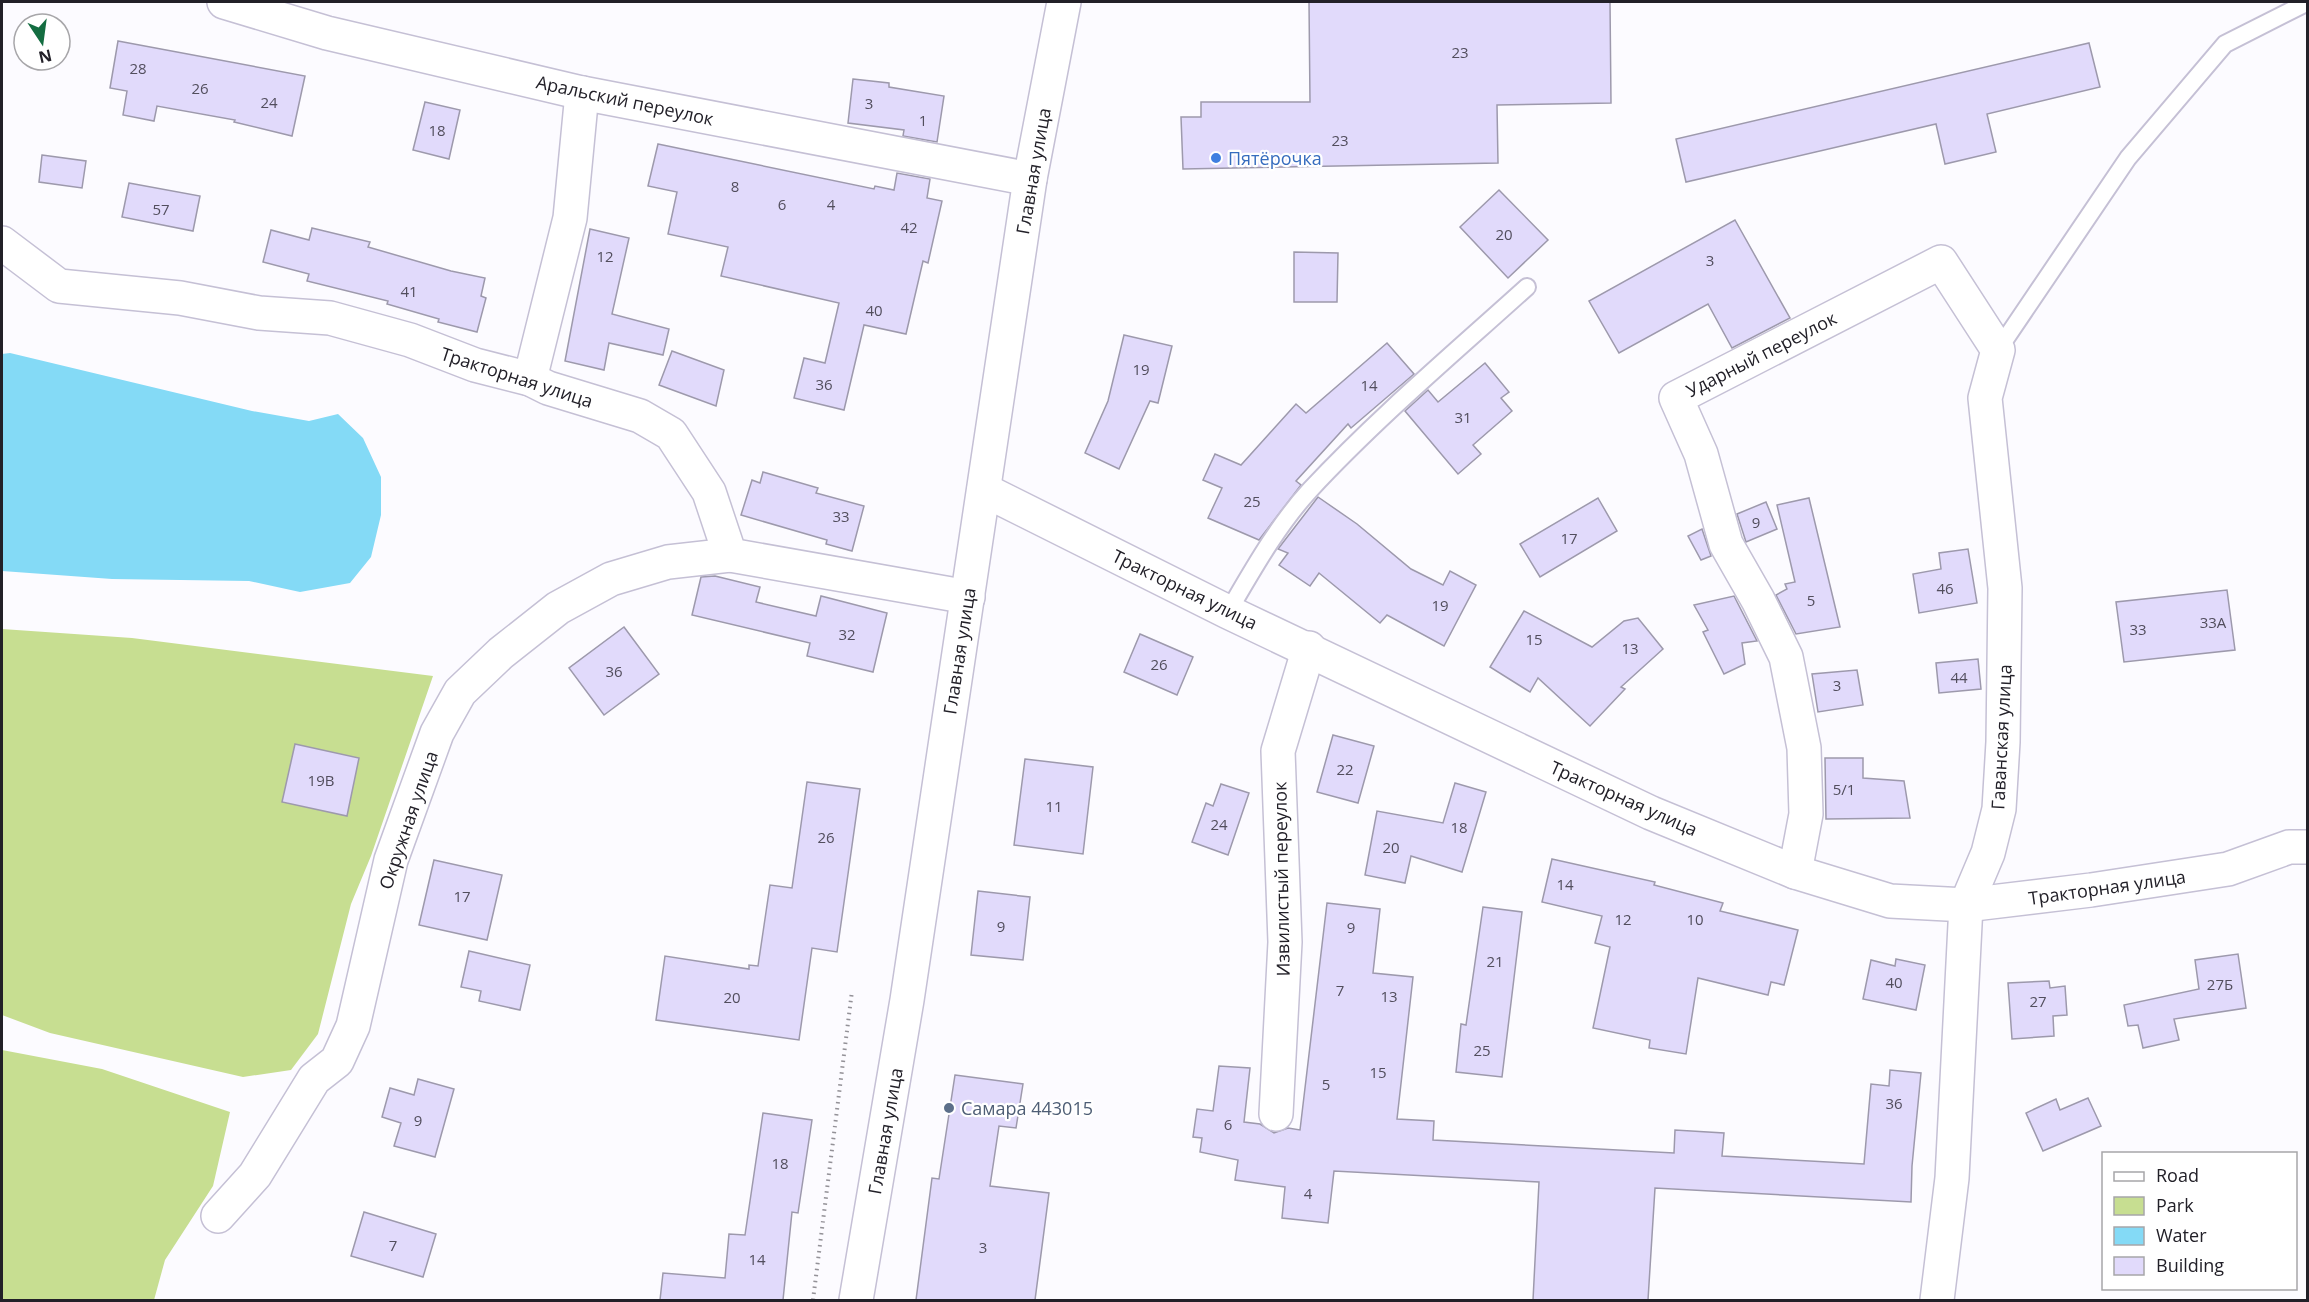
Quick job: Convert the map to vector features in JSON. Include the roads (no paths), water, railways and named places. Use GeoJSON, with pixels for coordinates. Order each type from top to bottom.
{"type":"FeatureCollection","features":[{"type":"Feature","properties":{"kind":"street","name":"Аральский переулок"},"geometry":{"type":"LineString","coordinates":[[224,2],[327,33],[582,93],[1030,179]]}},
{"type":"Feature","properties":{"kind":"street","name":"Главная улица"},"geometry":{"type":"LineString","coordinates":[[856,1300],[907,1000],[1030,179],[1064,2]]}},
{"type":"Feature","properties":{"kind":"street"},"geometry":{"type":"LineString","coordinates":[[530,379],[570,218],[582,93]]}},
{"type":"Feature","properties":{"kind":"street","name":"Тракторная улица"},"geometry":{"type":"LineString","coordinates":[[2,243],[59,286],[180,298],[259,313],[330,318],[410,340],[475,365],[530,379],[548,388],[640,416],[671,434],[709,492],[730,555]]}},
{"type":"Feature","properties":{"kind":"street","name":"Ударный переулок"},"geometry":{"type":"LineString","coordinates":[[1795,872],[1806,814],[1804,748],[1786,657],[1758,600],[1726,544],[1701,454],[1676,398],[1941,262],[1998,350]]}},
{"type":"Feature","properties":{"kind":"street","name":"Гаванская улица"},"geometry":{"type":"LineString","coordinates":[[1937,1300],[1952,1167],[1966,905],[1988,853],[1999,809],[2003,742],[2005,588],[1985,398],[1998,350]]}},
{"type":"Feature","properties":{"kind":"street","name":"Тракторная улица"},"geometry":{"type":"LineString","coordinates":[[984,490],[1228,612],[1308,648],[1651,813],[1795,872],[1890,901],[1966,905],[2091,890],[2228,869],[2301,843]]}},
{"type":"Feature","properties":{"kind":"street"},"geometry":{"type":"LineString","coordinates":[[730,555],[968,597]]}},
{"type":"Feature","properties":{"kind":"street","name":"Окружная улица"},"geometry":{"type":"LineString","coordinates":[[218,1216],[255,1175],[314,1079],[337,1061],[353,1026],[391,860],[437,733],[460,692],[501,653],[558,608],[611,579],[668,562],[730,555]]}},
{"type":"Feature","properties":{"kind":"street","name":"Извилистый переулок"},"geometry":{"type":"LineString","coordinates":[[1276,1114],[1285,942],[1278,751],[1308,648]]}},
{"type":"Feature","properties":{"kind":"lane"},"geometry":{"type":"LineString","coordinates":[[1998,350],[2128,158],[2225,44],[2307,2]]}},
{"type":"Feature","properties":{"kind":"lane"},"geometry":{"type":"LineString","coordinates":[[1228,612],[1258,562],[1308,492],[1387,415],[1527,287]]}},
{"type":"Feature","properties":{"kind":"water"},"geometry":{"type":"Polygon","coordinates":[[[10,353],[252,411],[309,421],[338,414],[363,438],[381,477],[381,515],[371,557],[350,583],[300,592],[249,581],[112,579],[2,571],[2,354],[10,353]]]}},
{"type":"Feature","properties":{"kind":"place","name":"Пятёрочка"},"geometry":{"type":"Point","coordinates":[1216,158]}},
{"type":"Feature","properties":{"kind":"place","name":"Самара 443015"},"geometry":{"type":"Point","coordinates":[949,1108]}}]}
